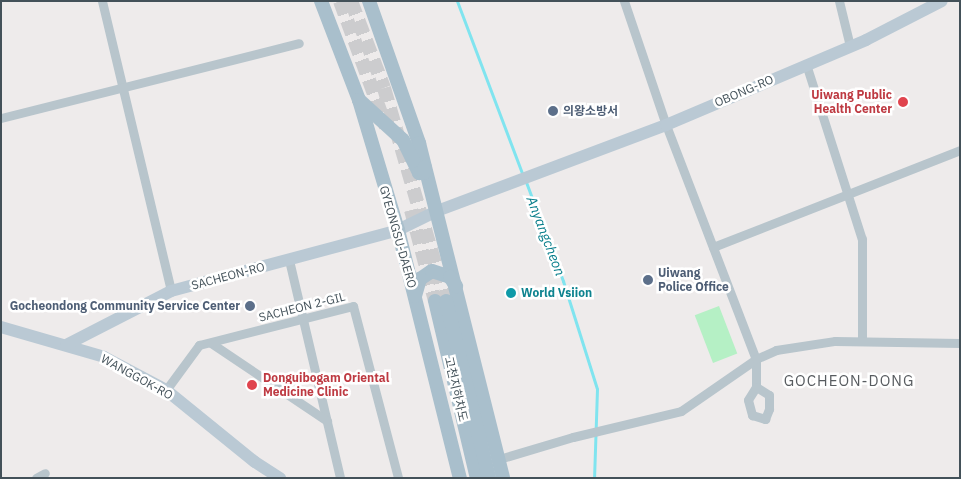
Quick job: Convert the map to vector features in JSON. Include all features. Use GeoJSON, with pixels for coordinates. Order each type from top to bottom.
{"type":"FeatureCollection","features":[{"type":"Feature","properties":{"kind":"main road","name":"GYEONGSU-DAERO"},"geometry":{"type":"LineString","coordinates":[[321,1],[359,100],[398,230],[460,478]]}},
{"type":"Feature","properties":{"kind":"main road"},"geometry":{"type":"LineString","coordinates":[[369,1],[424,164],[457,288],[503,478]]}},
{"type":"Feature","properties":{"kind":"main road"},"geometry":{"type":"LineString","coordinates":[[359,100],[403,140],[419,173],[424,173],[424,164]]}},
{"type":"Feature","properties":{"kind":"main road"},"geometry":{"type":"LineString","coordinates":[[415,296],[420,279],[432,271],[450,277],[457,288]]}},
{"type":"Feature","properties":{"kind":"main road","name":"고천지하차도"},"geometry":{"type":"LineString","coordinates":[[477,478],[440,301],[489,478]]}},
{"type":"Feature","properties":{"kind":"street"},"geometry":{"type":"LineString","coordinates":[[102,1],[171,291]]}},
{"type":"Feature","properties":{"kind":"street"},"geometry":{"type":"LineString","coordinates":[[624,1],[666,124],[756,359],[756,387]]}},
{"type":"Feature","properties":{"kind":"street"},"geometry":{"type":"LineString","coordinates":[[838,1],[850,46]]}},
{"type":"Feature","properties":{"kind":"street","name":"OBONG-RO"},"geometry":{"type":"LineString","coordinates":[[437,211],[543,172],[597,148],[666,124],[903,23],[942,1]]}},
{"type":"Feature","properties":{"kind":"street"},"geometry":{"type":"LineString","coordinates":[[1,118],[299,42]]}},
{"type":"Feature","properties":{"kind":"street"},"geometry":{"type":"LineString","coordinates":[[806,64],[862,239],[862,341]]}},
{"type":"Feature","properties":{"kind":"street"},"geometry":{"type":"LineString","coordinates":[[713,247],[960,150]]}},
{"type":"Feature","properties":{"kind":"street"},"geometry":{"type":"LineString","coordinates":[[398,230],[437,211]]}},
{"type":"Feature","properties":{"kind":"street","name":"SACHEON-RO"},"geometry":{"type":"LineString","coordinates":[[66,345],[171,291],[398,230]]}},
{"type":"Feature","properties":{"kind":"street"},"geometry":{"type":"LineString","coordinates":[[289,260],[340,478]]}},
{"type":"Feature","properties":{"kind":"street","name":"SACHEON 2-GIL"},"geometry":{"type":"LineString","coordinates":[[166,390],[199,345],[353,306],[398,478]]}},
{"type":"Feature","properties":{"kind":"street","name":"WANGGOK-RO"},"geometry":{"type":"LineString","coordinates":[[1,327],[104,357],[166,390],[255,462],[280,478]]}},
{"type":"Feature","properties":{"kind":"street"},"geometry":{"type":"LineString","coordinates":[[499,459],[573,437],[681,411],[756,359],[808,343],[862,341],[960,342]]}},
{"type":"Feature","properties":{"kind":"street"},"geometry":{"type":"LineString","coordinates":[[212,343],[327,421]]}},
{"type":"Feature","properties":{"kind":"street"},"geometry":{"type":"LineString","coordinates":[[36,478],[45,473]]}},
{"type":"Feature","properties":{"kind":"green space"},"geometry":{"type":"Polygon","coordinates":[[[719,306],[737,354],[713,363],[695,315],[719,306]]]}},
{"type":"Feature","properties":{"kind":"waterway","name":"Anyangcheon"},"geometry":{"type":"LineString","coordinates":[[457,1],[523,176]]}},
{"type":"Feature","properties":{"kind":"waterway","name":"Anyangcheon"},"geometry":{"type":"LineString","coordinates":[[526,182],[563,281],[597,389],[594,478]]}},
{"type":"Feature","properties":{"kind":"tunnel"},"geometry":{"type":"LineString","coordinates":[[340,1],[386,127]]}},
{"type":"Feature","properties":{"kind":"tunnel"},"geometry":{"type":"LineString","coordinates":[[351,1],[384,88],[446,301]]}},
{"type":"Feature","properties":{"kind":"tunnel"},"geometry":{"type":"LineString","coordinates":[[411,210],[435,301]]}},
{"type":"Feature","properties":{"kind":"place","name":"Uiwang Public Health Center"},"geometry":{"type":"Point","coordinates":[903,102]}},
{"type":"Feature","properties":{"kind":"place","name":"의왕소방서"},"geometry":{"type":"Point","coordinates":[553,111]}},
{"type":"Feature","properties":{"kind":"place","name":"Uiwang Police Office"},"geometry":{"type":"Point","coordinates":[648,280]}},
{"type":"Feature","properties":{"kind":"place","name":"World Vsiion"},"geometry":{"type":"Point","coordinates":[511,293]}},
{"type":"Feature","properties":{"kind":"place","name":"Gocheondong Community Service Center"},"geometry":{"type":"Point","coordinates":[250,306]}},
{"type":"Feature","properties":{"kind":"place","name":"Donguibogam Oriental Medicine Clinic"},"geometry":{"type":"Point","coordinates":[252,385]}},
{"type":"Feature","properties":{"kind":"district","name":"GOCHEON-DONG"},"geometry":{"type":"Point","coordinates":[849,381]}}]}
